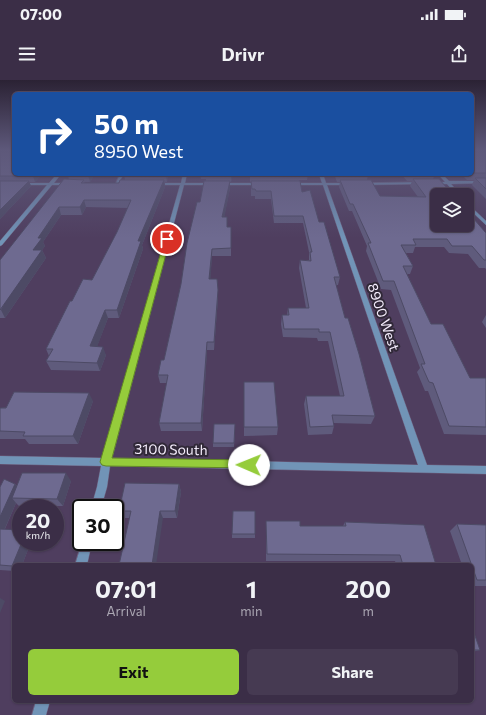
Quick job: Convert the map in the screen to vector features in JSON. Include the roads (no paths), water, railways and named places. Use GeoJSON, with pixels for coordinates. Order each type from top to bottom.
{"type":"FeatureCollection","features":[{"type":"Feature","properties":{"kind":"street"},"geometry":{"type":"LineString","coordinates":[[0,244],[55,179]]}},
{"type":"Feature","properties":{"kind":"street"},"geometry":{"type":"LineString","coordinates":[[99,499],[106,462],[184,179]]}},
{"type":"Feature","properties":{"kind":"street","name":"8900 West"},"geometry":{"type":"LineString","coordinates":[[323,179],[424,468]]}},
{"type":"Feature","properties":{"kind":"street"},"geometry":{"type":"LineString","coordinates":[[444,179],[453,188]]}},
{"type":"Feature","properties":{"kind":"street"},"geometry":{"type":"LineString","coordinates":[[286,184],[486,182]]}},
{"type":"Feature","properties":{"kind":"street"},"geometry":{"type":"LineString","coordinates":[[0,184],[72,184]]}},
{"type":"Feature","properties":{"kind":"street"},"geometry":{"type":"LineString","coordinates":[[109,184],[124,184]]}},
{"type":"Feature","properties":{"kind":"street"},"geometry":{"type":"LineString","coordinates":[[146,184],[270,184]]}},
{"type":"Feature","properties":{"kind":"street"},"geometry":{"type":"LineString","coordinates":[[474,211],[486,224]]}},
{"type":"Feature","properties":{"kind":"street","name":"3100 South"},"geometry":{"type":"LineString","coordinates":[[0,460],[486,470]]}},
{"type":"Feature","properties":{"kind":"street"},"geometry":{"type":"LineString","coordinates":[[82,563],[85,551]]}},
{"type":"Feature","properties":{"kind":"street"},"geometry":{"type":"LineString","coordinates":[[39,715],[42,703]]}},
{"type":"Feature","properties":{"kind":"lane"},"geometry":{"type":"LineString","coordinates":[[116,184],[119,179]]}}]}
